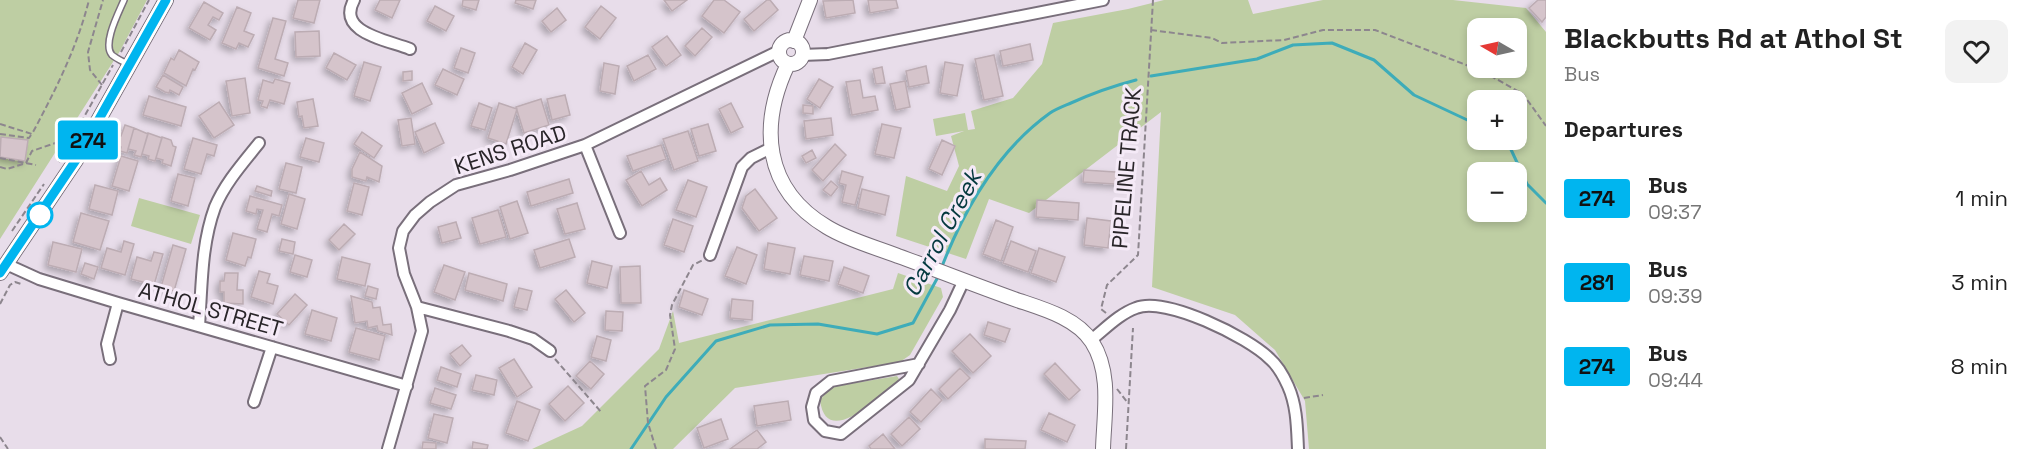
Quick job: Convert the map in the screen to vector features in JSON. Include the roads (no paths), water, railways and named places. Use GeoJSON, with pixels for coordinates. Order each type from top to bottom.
{"type":"FeatureCollection","features":[{"type":"Feature","properties":{"kind":"street"},"geometry":{"type":"LineString","coordinates":[[3,268],[76,160],[166,0]]}},
{"type":"Feature","properties":{"kind":"street"},"geometry":{"type":"LineString","coordinates":[[354,0],[349,8],[350,21],[357,29],[410,49]]}},
{"type":"Feature","properties":{"kind":"street"},"geometry":{"type":"LineString","coordinates":[[794,41],[810,0]]}},
{"type":"Feature","properties":{"kind":"street"},"geometry":{"type":"LineString","coordinates":[[802,55],[828,54],[1103,0]]}},
{"type":"Feature","properties":{"kind":"street"},"geometry":{"type":"LineString","coordinates":[[794,41],[801,46],[802,55],[796,63],[788,64],[781,59],[779,51],[785,42],[794,41]]}},
{"type":"Feature","properties":{"kind":"street","name":"KENS ROAD"},"geometry":{"type":"LineString","coordinates":[[388,449],[422,331],[417,307],[404,274],[399,248],[403,231],[415,216],[430,202],[456,185],[585,145],[779,51]]}},
{"type":"Feature","properties":{"kind":"street"},"geometry":{"type":"LineString","coordinates":[[788,64],[778,86],[771,113],[771,148],[777,169],[787,190],[805,211],[827,227],[1051,313],[1076,326],[1091,340],[1105,375],[1103,449]]}},
{"type":"Feature","properties":{"kind":"street"},"geometry":{"type":"LineString","coordinates":[[199,326],[207,233],[216,206],[232,177],[259,143]]}},
{"type":"Feature","properties":{"kind":"street"},"geometry":{"type":"LineString","coordinates":[[585,145],[620,232]]}},
{"type":"Feature","properties":{"kind":"street"},"geometry":{"type":"LineString","coordinates":[[710,255],[742,167],[751,158],[771,148]]}},
{"type":"Feature","properties":{"kind":"street","name":"ATHOL STREET"},"geometry":{"type":"LineString","coordinates":[[3,268],[406,386]]}},
{"type":"Feature","properties":{"kind":"street"},"geometry":{"type":"LineString","coordinates":[[919,364],[831,381],[816,393],[812,407],[813,420],[825,431],[841,434],[909,380],[919,364],[950,310],[964,280]]}},
{"type":"Feature","properties":{"kind":"street"},"geometry":{"type":"LineString","coordinates":[[110,359],[107,344],[118,303]]}},
{"type":"Feature","properties":{"kind":"street"},"geometry":{"type":"LineString","coordinates":[[417,307],[509,331],[533,339],[550,351]]}},
{"type":"Feature","properties":{"kind":"street"},"geometry":{"type":"LineString","coordinates":[[1091,340],[1114,321],[1137,307],[1159,308],[1194,316],[1251,344],[1271,359],[1288,386],[1296,411],[1298,449]]}},
{"type":"Feature","properties":{"kind":"street"},"geometry":{"type":"LineString","coordinates":[[254,402],[272,347]]}},
{"type":"Feature","properties":{"kind":"lane"},"geometry":{"type":"LineString","coordinates":[[124,0],[108,41],[109,49],[117,58],[130,66]]}},
{"type":"Feature","properties":{"kind":"waterway","name":"Carrol Creek"},"geometry":{"type":"LineString","coordinates":[[1151,76],[1257,59],[1293,45],[1332,43],[1374,60],[1414,95],[1467,120]]}},
{"type":"Feature","properties":{"kind":"waterway","name":"Carrol Creek"},"geometry":{"type":"LineString","coordinates":[[941,269],[960,225],[984,183],[998,163],[1031,128],[1060,108],[1103,90],[1136,80]]}},
{"type":"Feature","properties":{"kind":"waterway","name":"Carrol Creek"},"geometry":{"type":"LineString","coordinates":[[1511,150],[1527,184],[1546,203]]}},
{"type":"Feature","properties":{"kind":"waterway","name":"Carrol Creek"},"geometry":{"type":"LineString","coordinates":[[631,449],[666,397],[716,341],[770,325],[818,324],[877,334],[913,323],[939,275]]}}]}
